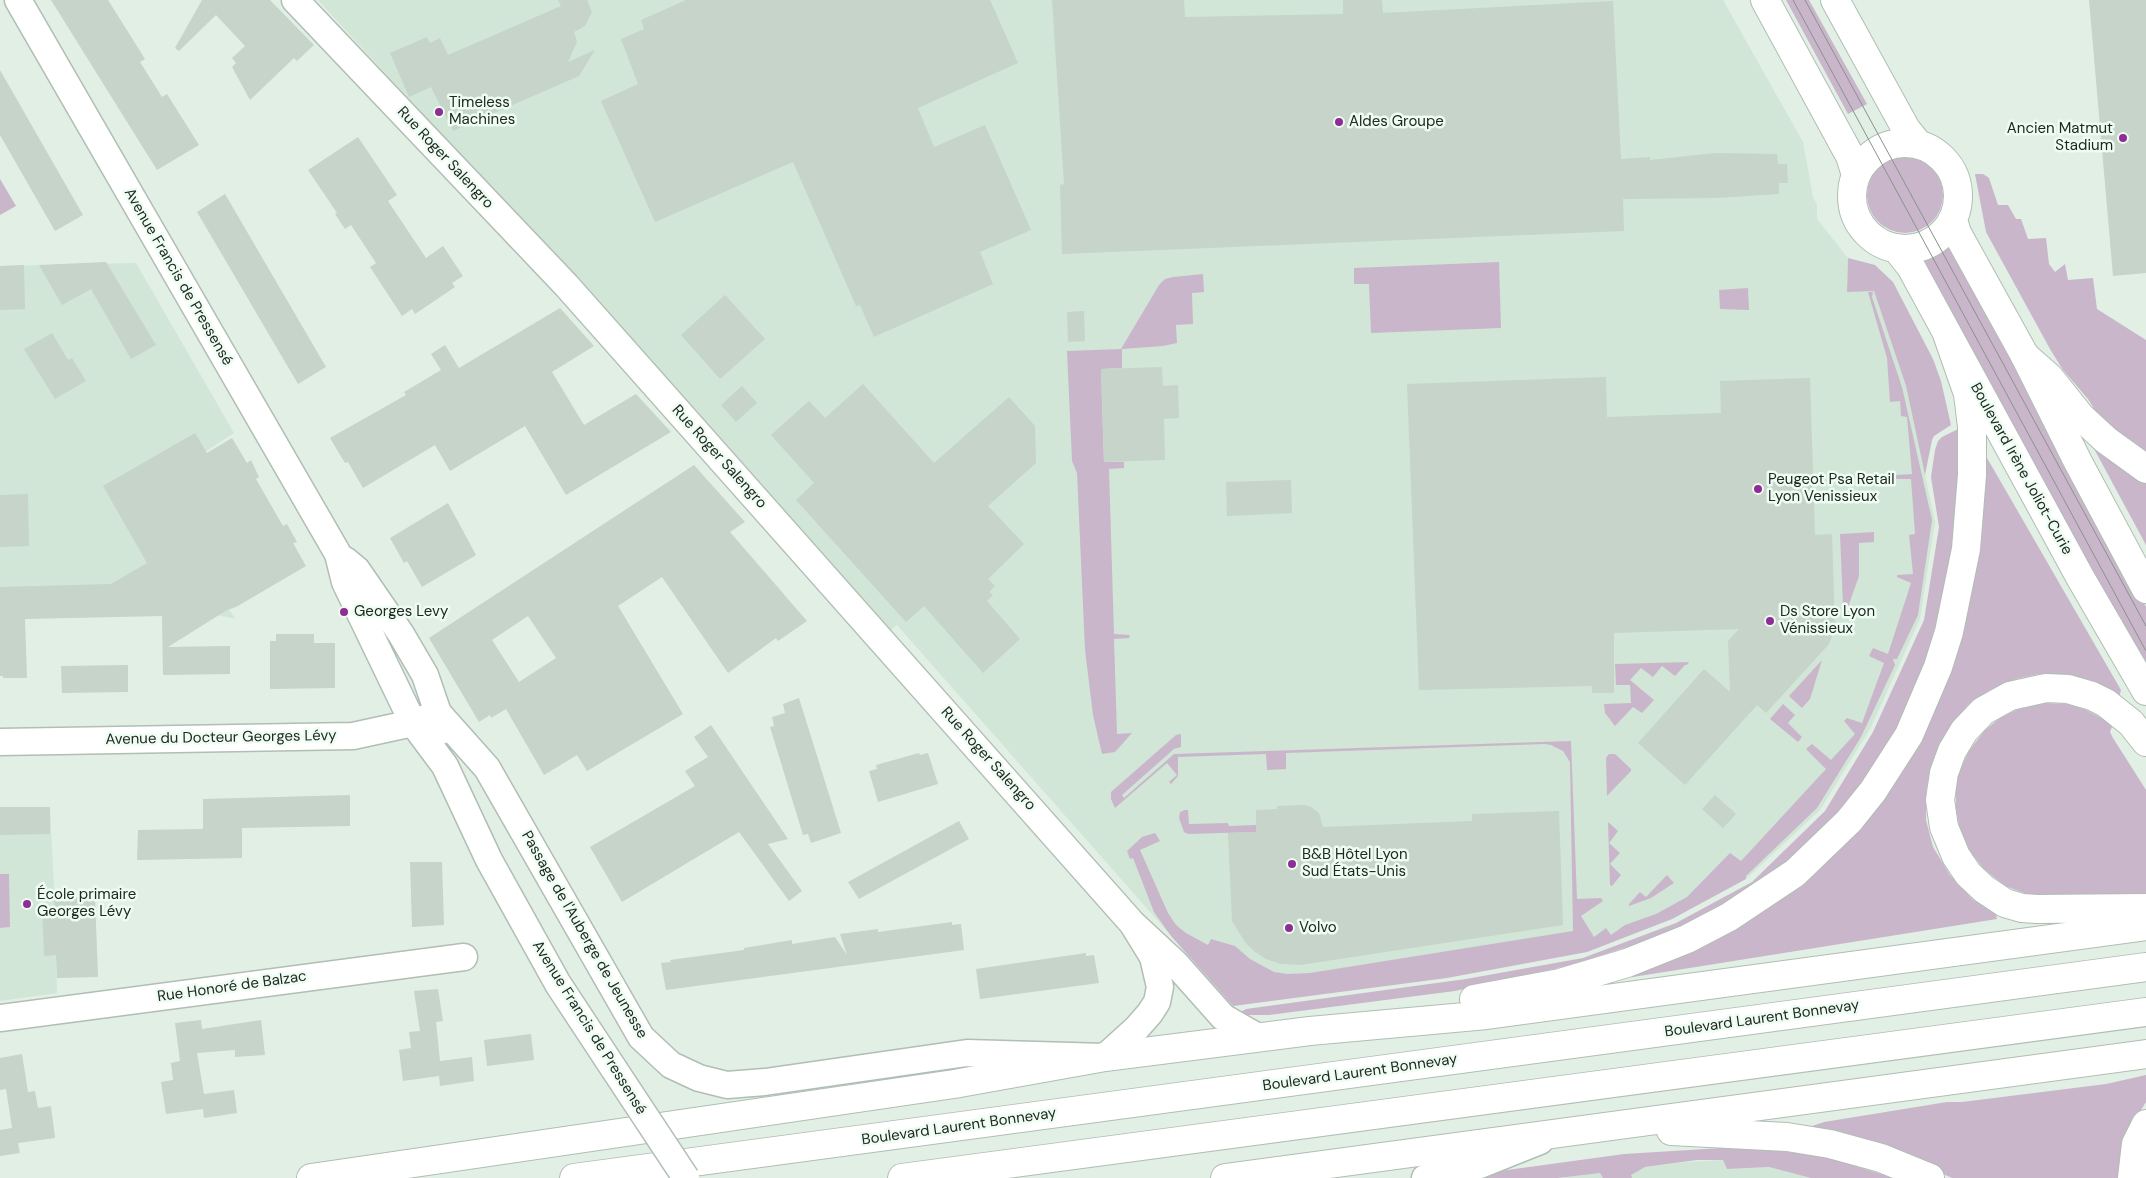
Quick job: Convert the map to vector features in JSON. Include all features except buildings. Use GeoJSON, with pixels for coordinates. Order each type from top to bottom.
{"type":"FeatureCollection","features":[{"type":"Feature","properties":{"kind":"main road"},"geometry":{"type":"LineString","coordinates":[[1765,0],[1850,156],[1856,175]]}},
{"type":"Feature","properties":{"kind":"main road"},"geometry":{"type":"LineString","coordinates":[[1835,0],[1902,122],[1919,145]]}},
{"type":"Feature","properties":{"kind":"main road"},"geometry":{"type":"LineString","coordinates":[[1897,144],[1919,145],[1939,155],[1952,172],[1957,188],[1958,204],[1953,220],[1946,230],[1925,246],[1906,249],[1884,245],[1873,239],[1857,220],[1852,205],[1852,190],[1856,175],[1868,158],[1886,146],[1897,144]]}},
{"type":"Feature","properties":{"kind":"main road"},"geometry":{"type":"LineString","coordinates":[[1953,220],[1957,233],[2025,356],[2078,462],[2146,589]]}},
{"type":"Feature","properties":{"kind":"main road","name":"Boulevard Irène Joliot-Curie"},"geometry":{"type":"LineString","coordinates":[[1896,248],[1911,267],[2080,577],[2146,691]]}},
{"type":"Feature","properties":{"kind":"main road"},"geometry":{"type":"LineString","coordinates":[[1338,1028],[1560,983],[1626,963],[1688,939],[1729,917],[1788,878],[1825,846],[1849,821],[1878,784],[1909,735],[1938,667],[1949,632],[1959,589],[1970,509],[1972,427],[1968,394],[1947,334]]}},
{"type":"Feature","properties":{"kind":"main road"},"geometry":{"type":"LineString","coordinates":[[2025,356],[2049,377],[2081,417],[2106,440],[2146,469]]}},
{"type":"Feature","properties":{"kind":"main road"},"geometry":{"type":"LineString","coordinates":[[2146,742],[2131,722],[2106,703],[2092,696],[2068,689],[2046,688],[2010,696],[1983,711],[1964,731],[1952,751],[1944,773],[1940,800],[1944,827],[1956,856],[1968,874],[1984,889],[2005,903],[2022,908],[2037,909],[2146,908]]}},
{"type":"Feature","properties":{"kind":"main road"},"geometry":{"type":"LineString","coordinates":[[311,1178],[954,1084],[1105,1057],[1338,1028],[1487,1015],[2146,926]]}},
{"type":"Feature","properties":{"kind":"main road","name":"Boulevard Laurent Bonnevay"},"geometry":{"type":"LineString","coordinates":[[574,1178],[2146,967]]}},
{"type":"Feature","properties":{"kind":"main road"},"geometry":{"type":"LineString","coordinates":[[902,1178],[2146,1012]]}},
{"type":"Feature","properties":{"kind":"main road"},"geometry":{"type":"LineString","coordinates":[[1225,1178],[2146,1054]]}},
{"type":"Feature","properties":{"kind":"main road"},"geometry":{"type":"LineString","coordinates":[[2132,1178],[2136,1144],[2146,1124]]}},
{"type":"Feature","properties":{"kind":"main road"},"geometry":{"type":"LineString","coordinates":[[1606,1127],[1787,1138],[1830,1144],[1881,1158],[1930,1178]]}},
{"type":"Feature","properties":{"kind":"street","name":"Avenue Francis de Pressensé"},"geometry":{"type":"LineString","coordinates":[[18,0],[338,554],[345,582],[413,723],[445,766],[489,860],[558,984],[686,1178]]}},
{"type":"Feature","properties":{"kind":"street","name":"Rue Roger Salengro"},"geometry":{"type":"LineString","coordinates":[[295,0],[566,285],[1132,922],[1175,963],[1223,1017],[1258,1037]]}},
{"type":"Feature","properties":{"kind":"street","name":"Avenue Francis de Pressensé"},"geometry":{"type":"LineString","coordinates":[[338,554],[356,570],[400,634],[425,675],[438,713],[445,766]]}},
{"type":"Feature","properties":{"kind":"street","name":"Avenue du Docteur Georges Lévy"},"geometry":{"type":"LineString","coordinates":[[0,742],[353,736],[413,723],[438,713]]}},
{"type":"Feature","properties":{"kind":"street","name":"Passage de l'Auberge de Jeunesse"},"geometry":{"type":"LineString","coordinates":[[438,713],[487,768],[641,1037],[672,1066],[699,1078],[727,1085],[765,1082],[967,1053],[1105,1057]]}},
{"type":"Feature","properties":{"kind":"street","name":"Rue Roger Salengro"},"geometry":{"type":"LineString","coordinates":[[1105,1057],[1136,1029],[1150,1013],[1157,1002],[1160,987],[1153,956],[1132,922]]}},
{"type":"Feature","properties":{"kind":"street","name":"Rue Honoré de Balzac"},"geometry":{"type":"LineString","coordinates":[[0,1018],[464,956]]}},
{"type":"Feature","properties":{"kind":"street"},"geometry":{"type":"LineString","coordinates":[[1425,1178],[1451,1168],[1480,1164],[1557,1134]]}},
{"type":"Feature","properties":{"kind":"shaded area"},"geometry":{"type":"Polygon","coordinates":[[[318,0],[1723,0],[1803,142],[1813,197],[1817,205],[1817,219],[1848,258],[1847,291],[1874,291],[1906,386],[1935,522],[1920,619],[1870,729],[1820,810],[1746,879],[1672,919],[1587,952],[1233,1006],[897,625],[891,630],[704,420],[318,0]]]}},
{"type":"Feature","properties":{"kind":"shaded area"},"geometry":{"type":"Polygon","coordinates":[[[1786,0],[1809,0],[1867,104],[1848,114],[1786,0]]]}},
{"type":"Feature","properties":{"kind":"shaded area"},"geometry":{"type":"Polygon","coordinates":[[[1913,157],[1926,163],[1937,174],[1943,187],[1941,210],[1926,227],[1913,233],[1897,233],[1884,227],[1869,210],[1867,187],[1873,174],[1890,159],[1913,157]]]}},
{"type":"Feature","properties":{"kind":"shaded area"},"geometry":{"type":"Polygon","coordinates":[[[1975,174],[1983,174],[1989,178],[1998,205],[2008,205],[2016,219],[2021,219],[2028,239],[2046,238],[2049,264],[2055,272],[2065,264],[2068,280],[2093,278],[2097,309],[2146,340],[2146,453],[2092,414],[2093,407],[2088,399],[2063,370],[2050,349],[1986,232],[1975,174]]]}},
{"type":"Feature","properties":{"kind":"shaded area"},"geometry":{"type":"Polygon","coordinates":[[[0,179],[16,206],[0,215],[0,179]]]}},
{"type":"Feature","properties":{"kind":"shaded area"},"geometry":{"type":"Polygon","coordinates":[[[1948,244],[1953,248],[2146,607],[2146,674],[1921,258],[1932,255],[1948,244]]]}},
{"type":"Feature","properties":{"kind":"shaded area"},"geometry":{"type":"Polygon","coordinates":[[[1848,258],[1875,265],[1893,282],[1933,359],[1941,381],[1951,425],[1934,436],[1925,475],[1906,386],[1874,291],[1847,292],[1848,258]]]}},
{"type":"Feature","properties":{"kind":"shaded area"},"geometry":{"type":"Polygon","coordinates":[[[1499,262],[1501,328],[1371,333],[1369,284],[1354,284],[1354,268],[1499,262]]]}},
{"type":"Feature","properties":{"kind":"shaded area"},"geometry":{"type":"Polygon","coordinates":[[[136,263],[234,433],[155,484],[235,619],[200,611],[0,617],[0,266],[136,263]]]}},
{"type":"Feature","properties":{"kind":"shaded area"},"geometry":{"type":"Polygon","coordinates":[[[1203,274],[1204,292],[1192,293],[1193,324],[1176,325],[1177,343],[1122,349],[1122,368],[1101,369],[1104,462],[1124,462],[1124,468],[1109,469],[1114,634],[1130,635],[1129,638],[1114,639],[1117,734],[1132,733],[1115,752],[1102,754],[1093,715],[1085,650],[1077,473],[1072,461],[1067,351],[1121,349],[1159,285],[1165,279],[1203,274]]]}},
{"type":"Feature","properties":{"kind":"shaded area"},"geometry":{"type":"Polygon","coordinates":[[[1748,288],[1749,310],[1720,309],[1719,290],[1748,288]]]}},
{"type":"Feature","properties":{"kind":"shaded area"},"geometry":{"type":"Polygon","coordinates":[[[1868,292],[1873,292],[1872,297],[1902,387],[1932,520],[1918,615],[1897,659],[1893,659],[1895,665],[1861,737],[1817,808],[1746,876],[1746,879],[1672,919],[1587,952],[1447,978],[1233,1006],[1171,936],[1154,912],[1133,858],[1130,859],[1127,851],[1142,837],[1155,833],[1160,841],[1140,850],[1168,913],[1176,925],[1208,945],[1211,939],[1235,946],[1250,959],[1274,972],[1287,974],[1310,973],[1573,931],[1570,762],[1563,751],[1545,744],[1286,753],[1286,769],[1267,770],[1266,754],[1178,757],[1178,776],[1171,784],[1169,782],[1177,775],[1167,763],[1115,808],[1111,799],[1111,792],[1176,735],[1181,734],[1181,747],[1174,749],[1122,795],[1124,798],[1174,754],[1571,741],[1577,899],[1601,898],[1603,901],[1581,916],[1594,937],[1606,928],[1611,935],[1625,925],[1656,914],[1687,897],[1730,853],[1741,861],[1826,769],[1806,749],[1812,744],[1831,760],[1855,734],[1844,721],[1847,718],[1862,723],[1884,663],[1869,656],[1873,648],[1888,654],[1911,583],[1897,577],[1897,575],[1913,574],[1909,535],[1915,534],[1911,479],[1894,479],[1893,477],[1895,475],[1912,474],[1907,417],[1901,416],[1900,401],[1890,402],[1887,358],[1868,292]]]}},
{"type":"Feature","properties":{"kind":"shaded area"},"geometry":{"type":"Polygon","coordinates":[[[1958,429],[1962,432],[1960,510],[1939,618],[1929,654],[1894,736],[1868,777],[1822,830],[1791,859],[1733,899],[1695,921],[1661,936],[1571,965],[1455,991],[1269,1015],[1239,1013],[1246,1009],[1466,979],[1583,958],[1676,923],[1752,882],[1825,811],[1873,732],[1924,620],[1939,527],[1931,477],[1935,450],[1938,441],[1942,437],[1958,429]]]}},
{"type":"Feature","properties":{"kind":"shaded area"},"geometry":{"type":"Polygon","coordinates":[[[2085,432],[2146,478],[2146,545],[2085,432]]]}},
{"type":"Feature","properties":{"kind":"shaded area"},"geometry":{"type":"Polygon","coordinates":[[[1983,451],[2121,690],[2119,698],[2072,675],[2039,674],[2016,679],[1990,690],[1968,705],[1951,725],[1939,745],[1931,766],[1926,791],[1926,820],[1933,847],[1950,875],[1972,899],[1996,914],[1997,919],[1633,977],[1634,973],[1734,925],[1908,754],[1983,451]]]}},
{"type":"Feature","properties":{"kind":"shaded area"},"geometry":{"type":"Polygon","coordinates":[[[1874,532],[1874,542],[1859,543],[1859,576],[1848,607],[1843,606],[1840,534],[1874,532]]]}},
{"type":"Feature","properties":{"kind":"shaded area"},"geometry":{"type":"Polygon","coordinates":[[[1822,660],[1810,699],[1802,708],[1789,696],[1822,660]]]}},
{"type":"Feature","properties":{"kind":"shaded area"},"geometry":{"type":"Polygon","coordinates":[[[1689,662],[1675,676],[1662,666],[1653,677],[1641,668],[1630,680],[1654,700],[1642,713],[1633,707],[1615,726],[1605,713],[1604,704],[1631,703],[1630,685],[1616,685],[1615,664],[1689,662]]]}},
{"type":"Feature","properties":{"kind":"shaded area"},"geometry":{"type":"Polygon","coordinates":[[[2045,703],[2067,704],[2084,709],[2113,724],[2110,732],[2113,738],[2146,790],[2146,901],[2030,895],[2005,886],[1983,868],[1969,850],[1960,830],[1956,808],[1956,786],[1959,772],[1969,751],[1984,731],[2001,717],[2023,707],[2045,703]]]}},
{"type":"Feature","properties":{"kind":"shaded area"},"geometry":{"type":"Polygon","coordinates":[[[1783,704],[1795,715],[1788,723],[1802,737],[1798,742],[1770,719],[1783,704]]]}},
{"type":"Feature","properties":{"kind":"shaded area"},"geometry":{"type":"Polygon","coordinates":[[[1609,754],[1615,754],[1631,771],[1607,796],[1606,758],[1609,754]]]}},
{"type":"Feature","properties":{"kind":"shaded area","name":"École primaire Georges Lévy"},"geometry":{"type":"Polygon","coordinates":[[[0,807],[50,807],[55,909],[42,910],[44,955],[56,955],[57,993],[0,1001],[0,807]]]}},
{"type":"Feature","properties":{"kind":"shaded area"},"geometry":{"type":"Polygon","coordinates":[[[1188,810],[1189,824],[1228,823],[1229,826],[1256,825],[1256,832],[1188,834],[1184,832],[1179,818],[1180,812],[1188,810]]]}},
{"type":"Feature","properties":{"kind":"shaded area"},"geometry":{"type":"Polygon","coordinates":[[[1608,822],[1618,831],[1609,843],[1620,853],[1610,864],[1621,875],[1612,886],[1610,885],[1608,822]]]}},
{"type":"Feature","properties":{"kind":"shaded area"},"geometry":{"type":"Polygon","coordinates":[[[0,874],[9,874],[10,927],[0,928],[0,874]]]}},
{"type":"Feature","properties":{"kind":"shaded area"},"geometry":{"type":"Polygon","coordinates":[[[1667,875],[1674,883],[1651,898],[1629,906],[1640,892],[1646,897],[1667,875]]]}},
{"type":"Feature","properties":{"kind":"shaded area"},"geometry":{"type":"Polygon","coordinates":[[[2146,1075],[2146,1102],[2131,1126],[2124,1146],[2119,1178],[1952,1178],[1921,1164],[1810,1130],[1812,1126],[1824,1122],[1947,1102],[1962,1102],[2106,1084],[2146,1075]]]}},
{"type":"Feature","properties":{"kind":"shaded area"},"geometry":{"type":"Polygon","coordinates":[[[1722,1148],[1795,1152],[1833,1159],[1893,1178],[1811,1178],[1769,1167],[1727,1169],[1723,1160],[1697,1160],[1645,1167],[1631,1175],[1632,1178],[1603,1178],[1600,1173],[1558,1178],[1449,1178],[1624,1154],[1722,1148]]]}},
{"type":"Feature","properties":{"kind":"shaded area"},"geometry":{"type":"Polygon","coordinates":[[[1723,1160],[1728,1169],[1769,1167],[1811,1178],[1558,1178],[1687,1162],[1723,1160]]]}},
{"type":"Feature","properties":{"kind":"tram line"},"geometry":{"type":"LineString","coordinates":[[1793,0],[2146,651]]}},
{"type":"Feature","properties":{"kind":"tram line"},"geometry":{"type":"LineString","coordinates":[[1805,0],[2146,626]]}},
{"type":"Feature","properties":{"kind":"place","name":"Timeless Machines"},"geometry":{"type":"Point","coordinates":[439,112]}},
{"type":"Feature","properties":{"kind":"place","name":"Aldes Groupe"},"geometry":{"type":"Point","coordinates":[1339,122]}},
{"type":"Feature","properties":{"kind":"place","name":"Ancien Matmut Stadium"},"geometry":{"type":"Point","coordinates":[2123,138]}},
{"type":"Feature","properties":{"kind":"place","name":"Peugeot Psa Retail Lyon Venissieux"},"geometry":{"type":"Point","coordinates":[1758,489]}},
{"type":"Feature","properties":{"kind":"place","name":"Georges Levy"},"geometry":{"type":"Point","coordinates":[344,612]}},
{"type":"Feature","properties":{"kind":"place","name":"Ds Store Lyon Vénissieux"},"geometry":{"type":"Point","coordinates":[1770,621]}},
{"type":"Feature","properties":{"kind":"place","name":"B&B Hôtel Lyon Sud États-Unis"},"geometry":{"type":"Point","coordinates":[1292,864]}},
{"type":"Feature","properties":{"kind":"place","name":"École primaire Georges Lévy"},"geometry":{"type":"Point","coordinates":[27,904]}},
{"type":"Feature","properties":{"kind":"place","name":"Volvo"},"geometry":{"type":"Point","coordinates":[1289,928]}}]}
